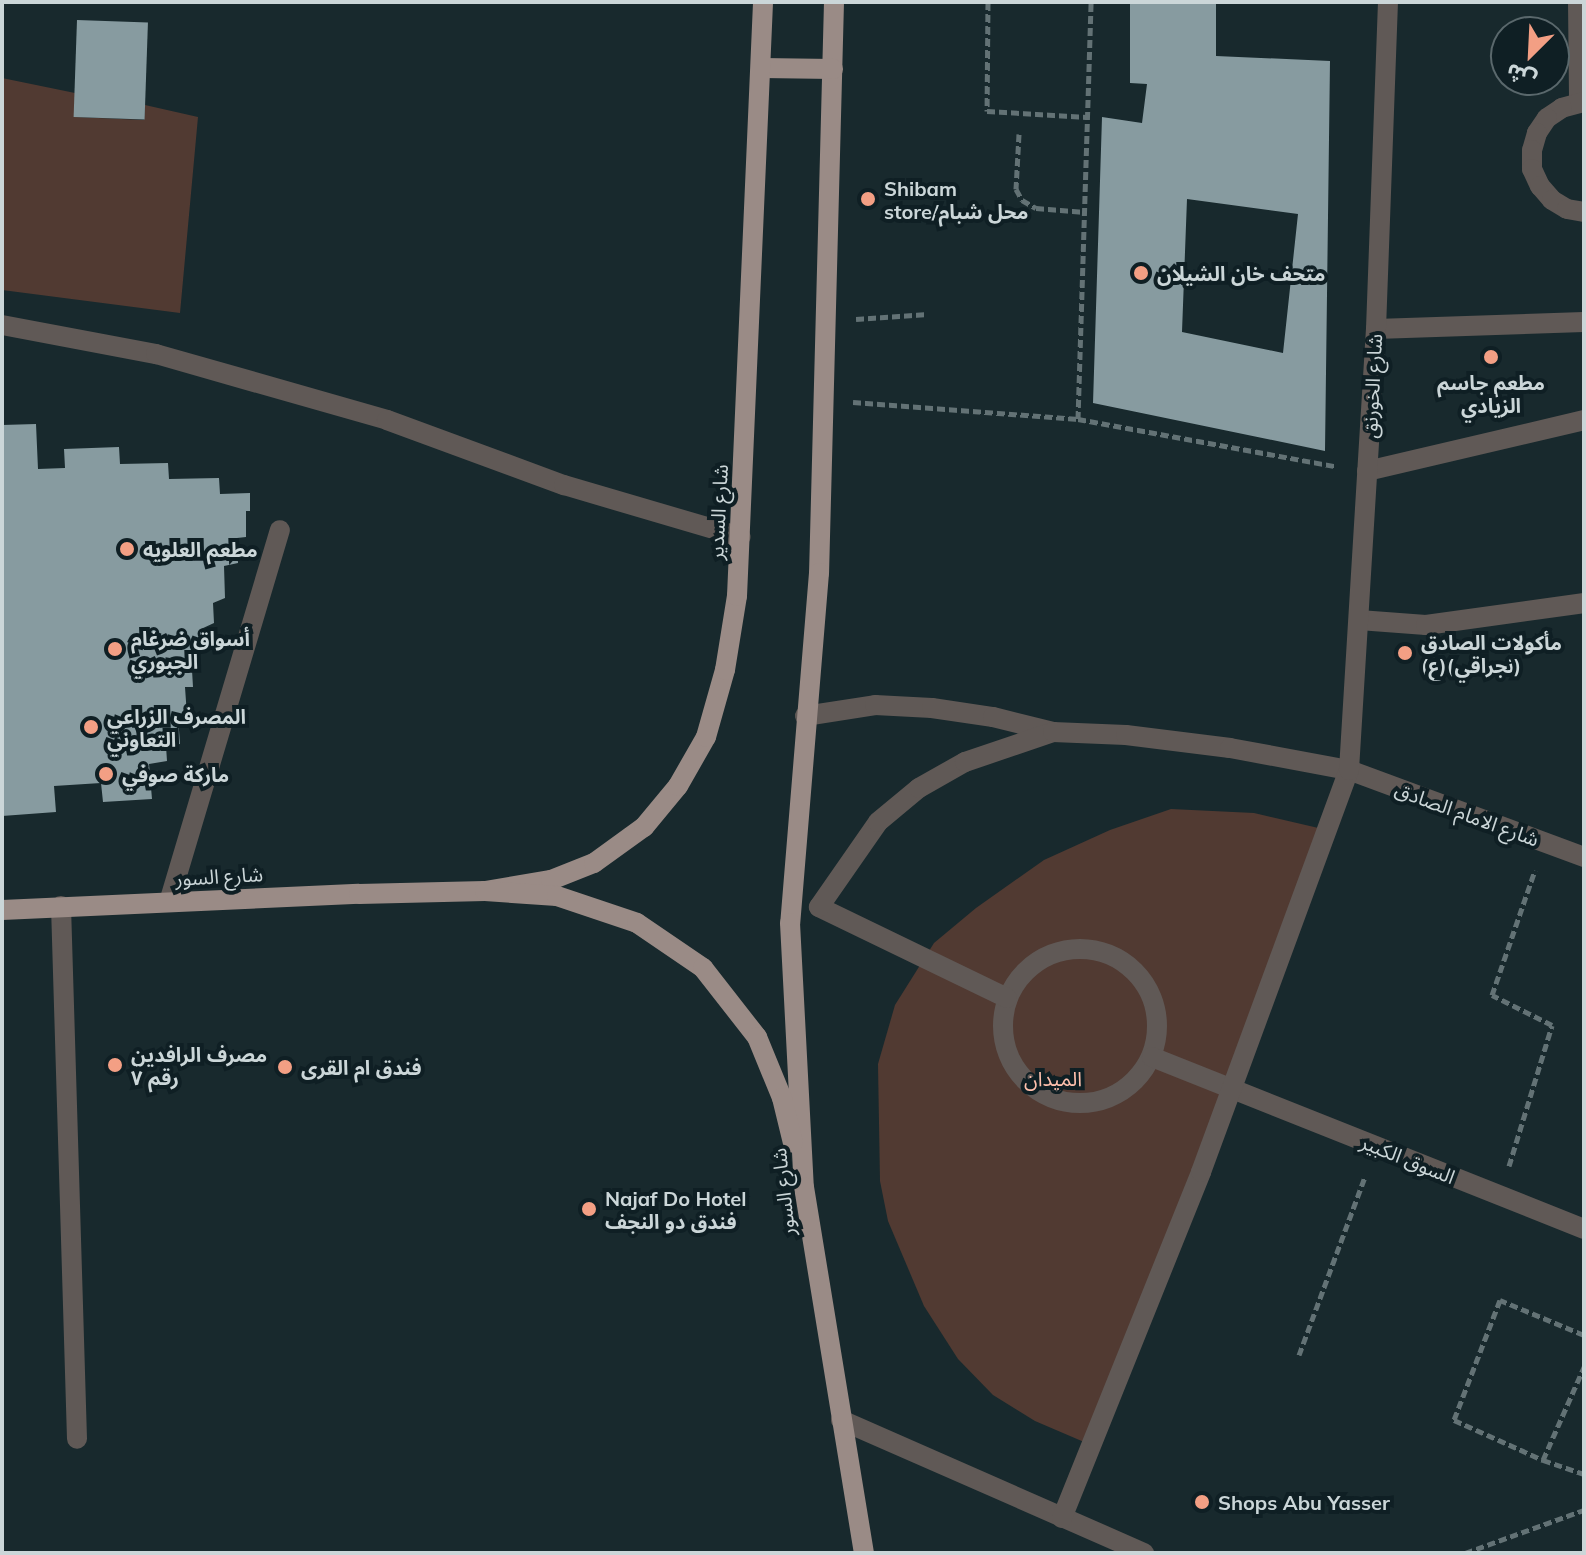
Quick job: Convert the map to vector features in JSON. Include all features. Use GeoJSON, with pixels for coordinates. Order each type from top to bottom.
{"type":"FeatureCollection","features":[{"type":"Feature","properties":{"kind":"main road","name":"شارع السدير"},"geometry":{"type":"LineString","coordinates":[[485,891],[551,880],[594,863],[644,827],[678,786],[706,737],[725,670],[737,596],[763,2]]}},
{"type":"Feature","properties":{"kind":"main road"},"geometry":{"type":"LineString","coordinates":[[805,716],[819,573],[834,2]]}},
{"type":"Feature","properties":{"kind":"main road"},"geometry":{"type":"LineString","coordinates":[[761,68],[833,69]]}},
{"type":"Feature","properties":{"kind":"main road","name":"شارع السور"},"geometry":{"type":"LineString","coordinates":[[805,716],[790,923],[804,1187],[864,1553]]}},
{"type":"Feature","properties":{"kind":"main road"},"geometry":{"type":"LineString","coordinates":[[485,891],[557,896],[637,923],[703,968],[757,1037],[782,1098],[804,1187]]}},
{"type":"Feature","properties":{"kind":"main road","name":"شارع السور"},"geometry":{"type":"LineString","coordinates":[[2,910],[485,891]]}},
{"type":"Feature","properties":{"kind":"street","name":"شارع الخورنق"},"geometry":{"type":"LineString","coordinates":[[1062,1518],[1232,1089],[1349,770],[1376,329],[1388,2]]}},
{"type":"Feature","properties":{"kind":"street"},"geometry":{"type":"LineString","coordinates":[[1578,2],[1582,102],[1547,118],[1537,133],[1532,150],[1532,169],[1552,200],[1567,209],[1584,212]]}},
{"type":"Feature","properties":{"kind":"street"},"geometry":{"type":"LineString","coordinates":[[1376,329],[1584,322]]}},
{"type":"Feature","properties":{"kind":"street"},"geometry":{"type":"LineString","coordinates":[[2,325],[156,354],[372,416],[564,485],[741,537]]}},
{"type":"Feature","properties":{"kind":"street"},"geometry":{"type":"LineString","coordinates":[[1367,471],[1584,420]]}},
{"type":"Feature","properties":{"kind":"street"},"geometry":{"type":"LineString","coordinates":[[169,902],[280,530]]}},
{"type":"Feature","properties":{"kind":"street"},"geometry":{"type":"LineString","coordinates":[[1359,620],[1426,625],[1584,603]]}},
{"type":"Feature","properties":{"kind":"street"},"geometry":{"type":"LineString","coordinates":[[805,716],[875,705],[932,708],[993,717],[1053,732]]}},
{"type":"Feature","properties":{"kind":"street"},"geometry":{"type":"LineString","coordinates":[[1007,998],[819,907],[878,822],[919,788],[965,762],[1053,732]]}},
{"type":"Feature","properties":{"kind":"street","name":"شارع الامام الصادق"},"geometry":{"type":"LineString","coordinates":[[1053,732],[1126,735],[1230,748],[1349,770],[1584,857]]}},
{"type":"Feature","properties":{"kind":"street"},"geometry":{"type":"LineString","coordinates":[[61,906],[77,1439]]}},
{"type":"Feature","properties":{"kind":"street"},"geometry":{"type":"LineString","coordinates":[[1086,949],[1110,955],[1132,969],[1148,990],[1157,1015],[1152,1057],[1130,1087],[1106,1100],[1080,1104],[1054,1100],[1032,1088],[1015,1069],[1005,1047],[1002,1022],[1007,998],[1019,977],[1038,961],[1061,951],[1086,949]]}},
{"type":"Feature","properties":{"kind":"street","name":"السوق الكبير"},"geometry":{"type":"LineString","coordinates":[[1152,1057],[1584,1229]]}},
{"type":"Feature","properties":{"kind":"street"},"geometry":{"type":"LineString","coordinates":[[841,1420],[1144,1553]]}},
{"type":"Feature","properties":{"kind":"path"},"geometry":{"type":"LineString","coordinates":[[988,2],[987,111],[1087,117]]}},
{"type":"Feature","properties":{"kind":"path"},"geometry":{"type":"LineString","coordinates":[[1078,419],[1091,2]]}},
{"type":"Feature","properties":{"kind":"path"},"geometry":{"type":"LineString","coordinates":[[1019,134],[1016,189],[1022,200],[1036,208],[1085,212]]}},
{"type":"Feature","properties":{"kind":"path"},"geometry":{"type":"LineString","coordinates":[[827,321],[928,314]]}},
{"type":"Feature","properties":{"kind":"path"},"geometry":{"type":"LineString","coordinates":[[825,400],[1078,419],[1367,471]]}},
{"type":"Feature","properties":{"kind":"path"},"geometry":{"type":"LineString","coordinates":[[1500,1196],[1552,1025],[1492,995],[1545,843]]}},
{"type":"Feature","properties":{"kind":"path"},"geometry":{"type":"LineString","coordinates":[[1299,1355],[1376,1146]]}},
{"type":"Feature","properties":{"kind":"path"},"geometry":{"type":"LineString","coordinates":[[1584,1335],[1500,1300],[1454,1420],[1543,1460],[1584,1474]]}},
{"type":"Feature","properties":{"kind":"path"},"geometry":{"type":"LineString","coordinates":[[1543,1460],[1584,1367]]}},
{"type":"Feature","properties":{"kind":"path"},"geometry":{"type":"LineString","coordinates":[[1465,1553],[1584,1510]]}},
{"type":"Feature","properties":{"kind":"green space"},"geometry":{"type":"Polygon","coordinates":[[[2,78],[75,93],[75,117],[144,120],[145,105],[198,117],[180,313],[2,290],[2,78]]]}},
{"type":"Feature","properties":{"kind":"green space","name":"الميدان"},"geometry":{"type":"Polygon","coordinates":[[[1171,809],[1254,813],[1327,830],[1091,1445],[1035,1421],[993,1395],[958,1359],[924,1306],[888,1221],[880,1181],[878,1064],[895,1005],[934,943],[976,908],[1044,860],[1110,830],[1171,809]]]}},
{"type":"Feature","properties":{"kind":"building","name":"متحف خان الشيلان"},"geometry":{"type":"Polygon","coordinates":[[[1130,2],[1216,2],[1216,56],[1330,61],[1325,451],[1093,403],[1102,117],[1142,123],[1147,84],[1130,83],[1130,2]],[[1187,199],[1182,332],[1283,353],[1298,214],[1187,199]]]}},
{"type":"Feature","properties":{"kind":"building"},"geometry":{"type":"Polygon","coordinates":[[[77,20],[148,22],[145,119],[74,117],[77,20]]]}},
{"type":"Feature","properties":{"kind":"building"},"geometry":{"type":"Polygon","coordinates":[[[36,424],[38,469],[65,468],[64,449],[119,447],[120,464],[168,463],[169,479],[219,478],[220,494],[250,493],[250,511],[246,511],[246,537],[237,538],[238,563],[224,566],[225,598],[213,603],[214,623],[201,629],[203,651],[197,651],[199,669],[192,670],[193,687],[185,687],[187,716],[178,716],[180,744],[166,746],[167,761],[149,764],[152,799],[103,802],[101,783],[54,786],[56,812],[2,816],[2,425],[36,424]]]}},
{"type":"Feature","properties":{"kind":"place","name":"Shibam store/محل شبام"},"geometry":{"type":"Point","coordinates":[868,199]}},
{"type":"Feature","properties":{"kind":"place","name":"متحف خان الشيلان"},"geometry":{"type":"Point","coordinates":[1141,273]}},
{"type":"Feature","properties":{"kind":"place","name":"مطعم جاسم الزيادي"},"geometry":{"type":"Point","coordinates":[1491,357]}},
{"type":"Feature","properties":{"kind":"place","name":"مطعم العلويه"},"geometry":{"type":"Point","coordinates":[127,549]}},
{"type":"Feature","properties":{"kind":"place","name":"أسواق ضرغام الجبوري"},"geometry":{"type":"Point","coordinates":[115,649]}},
{"type":"Feature","properties":{"kind":"place","name":"مأكولات الصادق (ع)(نجراقي)"},"geometry":{"type":"Point","coordinates":[1405,653]}},
{"type":"Feature","properties":{"kind":"place","name":"المصرف الزراعي التعاوني"},"geometry":{"type":"Point","coordinates":[91,727]}},
{"type":"Feature","properties":{"kind":"place","name":"ماركة صوفي"},"geometry":{"type":"Point","coordinates":[106,774]}},
{"type":"Feature","properties":{"kind":"place","name":"مصرف الرافدين رقم ٧"},"geometry":{"type":"Point","coordinates":[115,1065]}},
{"type":"Feature","properties":{"kind":"place","name":"فندق ام القرى"},"geometry":{"type":"Point","coordinates":[285,1067]}},
{"type":"Feature","properties":{"kind":"place","name":"Najaf Do Hotel فندق دو النجف"},"geometry":{"type":"Point","coordinates":[589,1209]}},
{"type":"Feature","properties":{"kind":"place","name":"Shops Abu Yasser"},"geometry":{"type":"Point","coordinates":[1202,1502]}}]}
